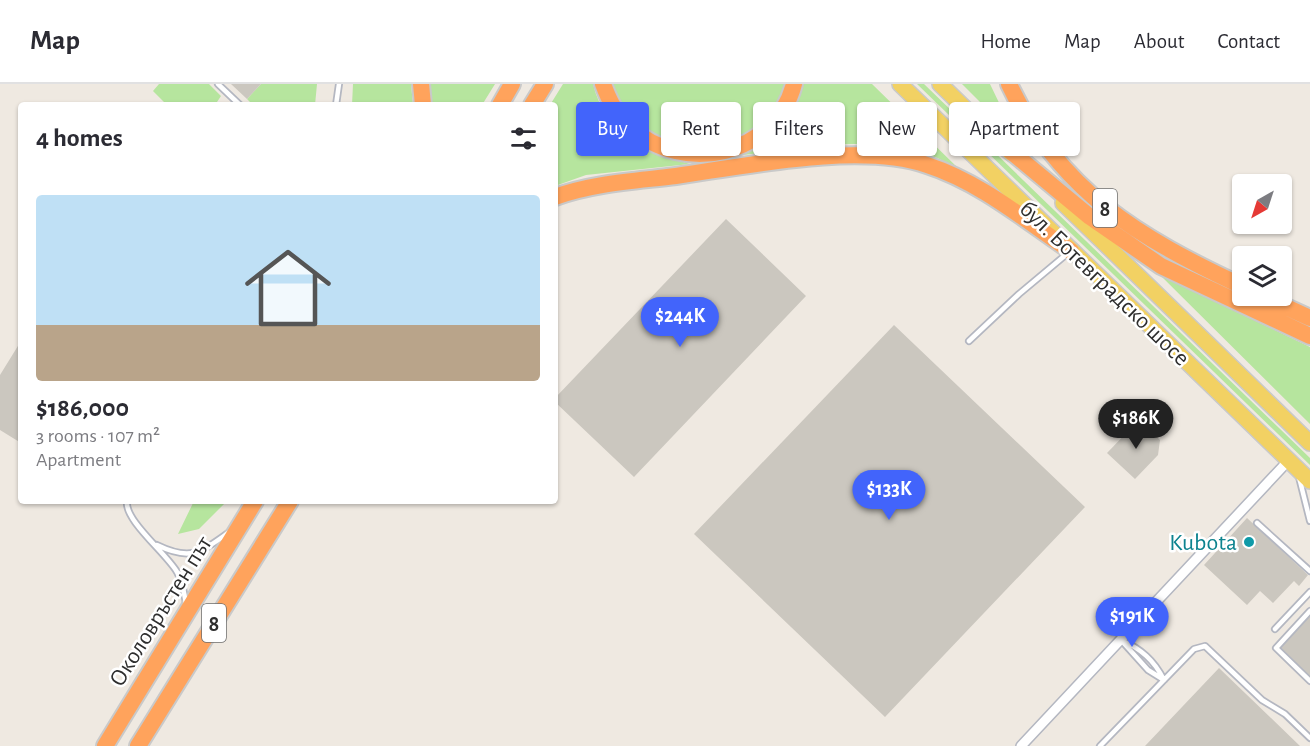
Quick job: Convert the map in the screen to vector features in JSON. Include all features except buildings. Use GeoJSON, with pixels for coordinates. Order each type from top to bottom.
{"type":"FeatureCollection","features":[{"type":"Feature","properties":{"kind":"highway"},"geometry":{"type":"LineString","coordinates":[[421,84],[423,102]]}},
{"type":"Feature","properties":{"kind":"highway"},"geometry":{"type":"LineString","coordinates":[[502,102],[512,84]]}},
{"type":"Feature","properties":{"kind":"highway"},"geometry":{"type":"LineString","coordinates":[[534,102],[545,84]]}},
{"type":"Feature","properties":{"kind":"highway"},"geometry":{"type":"LineString","coordinates":[[603,84],[616,112],[643,138],[678,152],[715,154],[732,150],[762,134],[785,108],[794,84]]}},
{"type":"Feature","properties":{"kind":"highway","name":"8"},"geometry":{"type":"LineString","coordinates":[[1009,84],[1058,164],[1096,201],[1151,241],[1232,281]]}},
{"type":"Feature","properties":{"kind":"highway"},"geometry":{"type":"LineString","coordinates":[[558,195],[590,187],[773,162],[874,155],[925,164],[950,173],[982,191],[1071,251]]}},
{"type":"Feature","properties":{"kind":"highway"},"geometry":{"type":"LineString","coordinates":[[1016,156],[1090,217],[1161,266],[1310,336]]}},
{"type":"Feature","properties":{"kind":"highway"},"geometry":{"type":"LineString","coordinates":[[1284,306],[1308,317]]}},
{"type":"Feature","properties":{"kind":"highway","name":"Околовръстен път"},"geometry":{"type":"LineString","coordinates":[[105,746],[253,504]]}},
{"type":"Feature","properties":{"kind":"highway","name":"8"},"geometry":{"type":"LineString","coordinates":[[138,746],[288,504]]}},
{"type":"Feature","properties":{"kind":"main road","name":"бул. Ботевградско шосе"},"geometry":{"type":"LineString","coordinates":[[900,84],[1310,481]]}},
{"type":"Feature","properties":{"kind":"main road","name":"бул. Ботевградско шосе"},"geometry":{"type":"LineString","coordinates":[[940,84],[959,102]]}},
{"type":"Feature","properties":{"kind":"main road","name":"бул. Ботевградско шосе"},"geometry":{"type":"LineString","coordinates":[[1014,156],[1310,443]]}},
{"type":"Feature","properties":{"kind":"street"},"geometry":{"type":"LineString","coordinates":[[1021,746],[1293,464]]}},
{"type":"Feature","properties":{"kind":"lane"},"geometry":{"type":"LineString","coordinates":[[219,84],[237,102]]}},
{"type":"Feature","properties":{"kind":"lane"},"geometry":{"type":"LineString","coordinates":[[336,102],[339,84]]}},
{"type":"Feature","properties":{"kind":"lane"},"geometry":{"type":"LineString","coordinates":[[969,341],[1019,294],[1071,251]]}},
{"type":"Feature","properties":{"kind":"lane"},"geometry":{"type":"LineString","coordinates":[[1293,464],[1310,520]]}},
{"type":"Feature","properties":{"kind":"lane"},"geometry":{"type":"LineString","coordinates":[[126,504],[132,521],[157,544],[178,573],[184,590],[187,613]]}},
{"type":"Feature","properties":{"kind":"lane"},"geometry":{"type":"LineString","coordinates":[[157,544],[182,554],[200,552],[242,523]]}},
{"type":"Feature","properties":{"kind":"lane"},"geometry":{"type":"LineString","coordinates":[[1257,523],[1310,571]]}},
{"type":"Feature","properties":{"kind":"lane"},"geometry":{"type":"LineString","coordinates":[[1275,628],[1310,592]]}},
{"type":"Feature","properties":{"kind":"lane"},"geometry":{"type":"LineString","coordinates":[[1310,611],[1275,648],[1310,681]]}},
{"type":"Feature","properties":{"kind":"lane"},"geometry":{"type":"LineString","coordinates":[[1121,640],[1137,647],[1156,664],[1164,680]]}},
{"type":"Feature","properties":{"kind":"lane"},"geometry":{"type":"LineString","coordinates":[[1121,640],[1148,670],[1164,680]]}},
{"type":"Feature","properties":{"kind":"lane"},"geometry":{"type":"LineString","coordinates":[[1100,746],[1194,649],[1205,646],[1262,700],[1285,714],[1310,738]]}},
{"type":"Feature","properties":{"kind":"green space"},"geometry":{"type":"Polygon","coordinates":[[[159,84],[209,84],[221,96],[217,102],[164,102],[153,91],[159,84]]]}},
{"type":"Feature","properties":{"kind":"green space"},"geometry":{"type":"Polygon","coordinates":[[[261,84],[317,84],[315,102],[250,102],[247,99],[261,84]]]}},
{"type":"Feature","properties":{"kind":"green space"},"geometry":{"type":"Polygon","coordinates":[[[353,84],[411,84],[413,102],[352,102],[353,84]]]}},
{"type":"Feature","properties":{"kind":"green space"},"geometry":{"type":"Polygon","coordinates":[[[425,84],[495,84],[484,102],[428,102],[425,84]]]}},
{"type":"Feature","properties":{"kind":"green space"},"geometry":{"type":"Polygon","coordinates":[[[563,84],[593,84],[599,102],[576,102],[576,156],[649,156],[649,149],[661,156],[690,164],[586,175],[558,185],[558,102],[552,102],[563,84]]]}},
{"type":"Feature","properties":{"kind":"green space"},"geometry":{"type":"Polygon","coordinates":[[[611,84],[785,84],[776,102],[753,102],[753,128],[741,135],[741,102],[661,102],[661,138],[649,133],[649,102],[620,102],[611,84]]]}},
{"type":"Feature","properties":{"kind":"green space"},"geometry":{"type":"Polygon","coordinates":[[[802,84],[872,84],[890,102],[857,102],[857,144],[845,144],[845,102],[796,102],[802,84]]]}},
{"type":"Feature","properties":{"kind":"green space"},"geometry":{"type":"Polygon","coordinates":[[[917,84],[924,84],[949,108],[949,115],[917,84]]]}},
{"type":"Feature","properties":{"kind":"green space"},"geometry":{"type":"Polygon","coordinates":[[[962,84],[990,84],[999,102],[980,102],[962,84]]]}},
{"type":"Feature","properties":{"kind":"green space"},"geometry":{"type":"Polygon","coordinates":[[[753,148],[753,154],[743,155],[753,148]]]}},
{"type":"Feature","properties":{"kind":"green space"},"geometry":{"type":"Polygon","coordinates":[[[937,148],[959,169],[932,156],[937,156],[937,148]]]}},
{"type":"Feature","properties":{"kind":"green space"},"geometry":{"type":"Polygon","coordinates":[[[991,156],[998,156],[1310,458],[1310,465],[991,156]]]}},
{"type":"Feature","properties":{"kind":"green space"},"geometry":{"type":"Polygon","coordinates":[[[1160,275],[1310,347],[1310,424],[1160,275]]]}},
{"type":"Feature","properties":{"kind":"green space"},"geometry":{"type":"Polygon","coordinates":[[[193,504],[224,504],[199,529],[178,534],[193,504]]]}},
{"type":"Feature","properties":{"kind":"place","name":"Kubota"},"geometry":{"type":"Point","coordinates":[1249,542]}}]}
